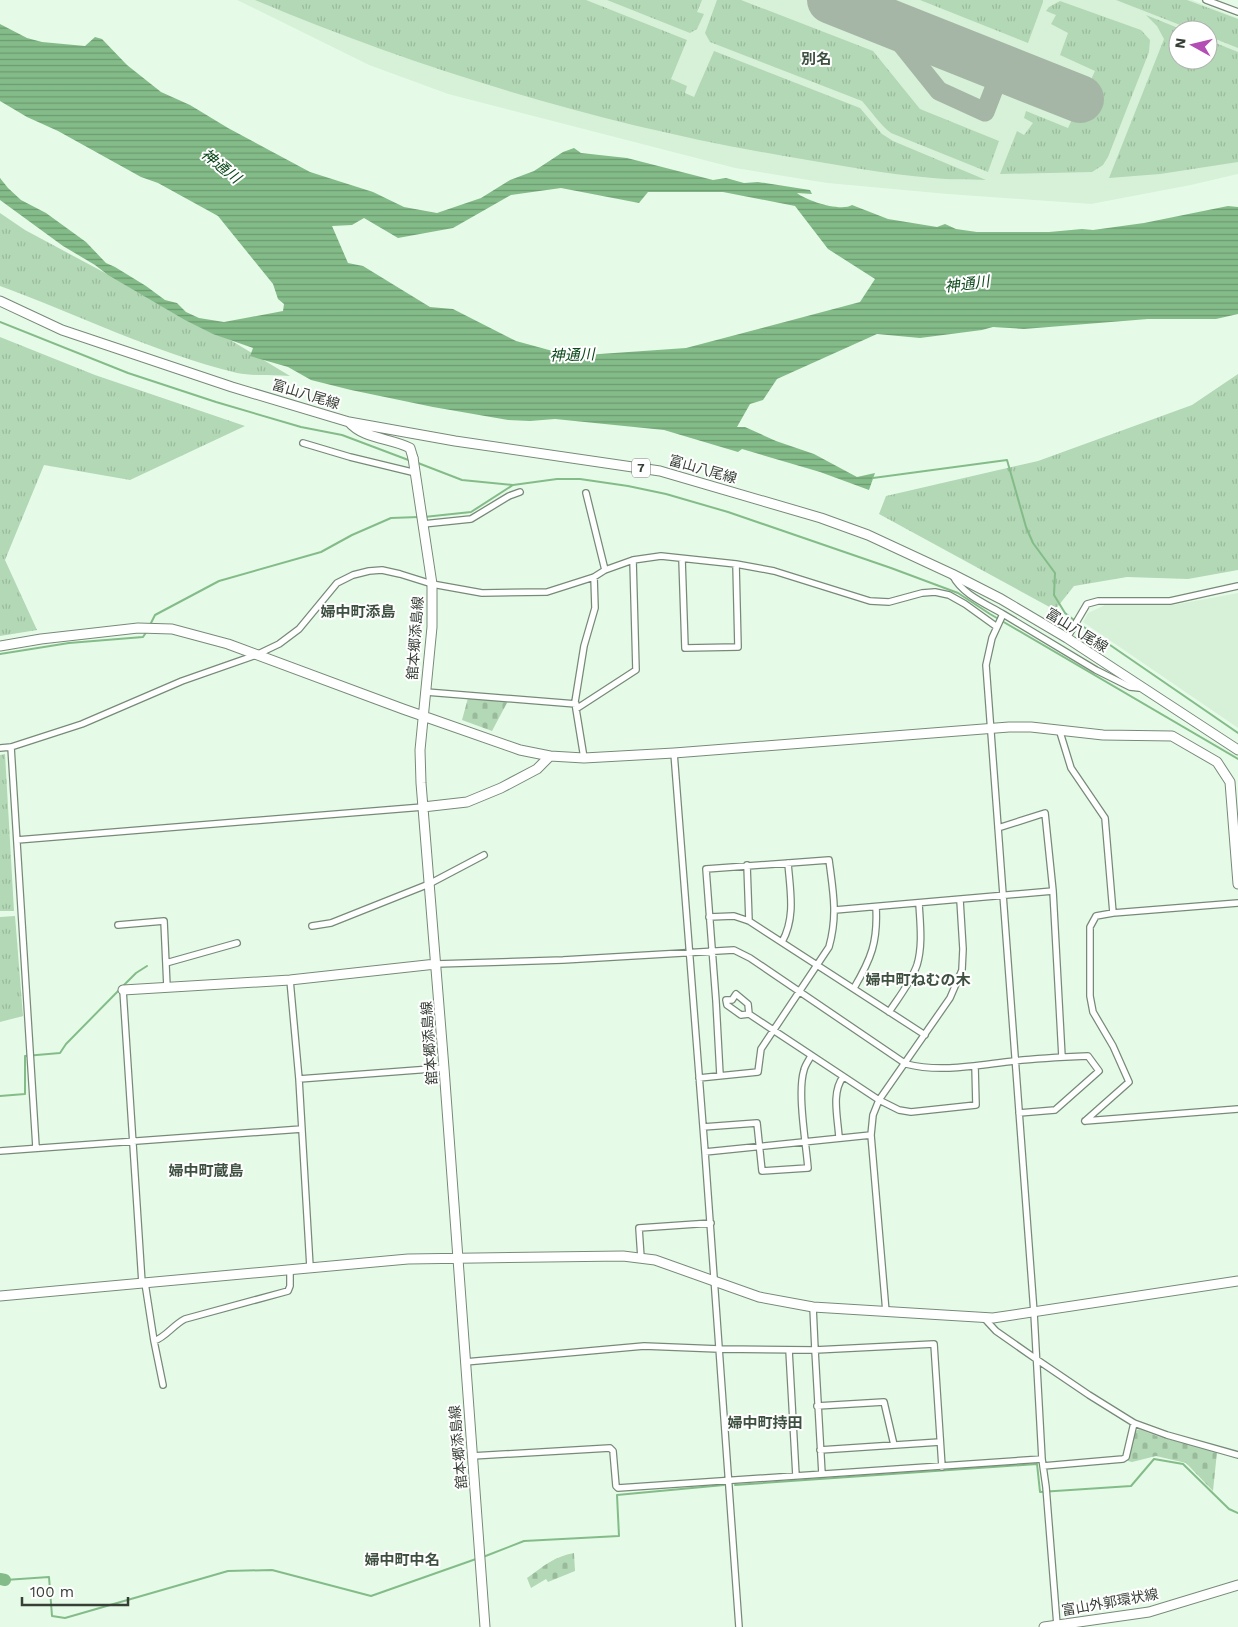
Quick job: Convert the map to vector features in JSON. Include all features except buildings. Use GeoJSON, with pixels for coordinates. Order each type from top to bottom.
{"type":"FeatureCollection","features":[{"type":"Feature","properties":{"kind":"street"},"geometry":{"type":"LineString","coordinates":[[1206,0],[1238,12]]}},
{"type":"Feature","properties":{"kind":"street","name":"富山八尾線"},"geometry":{"type":"LineString","coordinates":[[0,302],[71,333],[232,387],[349,422],[455,441],[660,471],[821,518],[868,534],[1001,599],[1066,638],[1238,750]]}},
{"type":"Feature","properties":{"kind":"street"},"geometry":{"type":"LineString","coordinates":[[303,442],[350,457],[414,465],[410,448],[355,429],[349,422]]}},
{"type":"Feature","properties":{"kind":"street","name":"舘本郷添島線"},"geometry":{"type":"LineString","coordinates":[[414,465],[432,584],[432,627],[420,750],[423,807],[485,1627]]}},
{"type":"Feature","properties":{"kind":"street"},"geometry":{"type":"LineString","coordinates":[[423,524],[471,519],[520,492]]}},
{"type":"Feature","properties":{"kind":"street"},"geometry":{"type":"LineString","coordinates":[[586,493],[605,570]]}},
{"type":"Feature","properties":{"kind":"street"},"geometry":{"type":"LineString","coordinates":[[0,748],[82,724],[182,681],[256,655],[279,644],[299,629],[337,583],[353,575],[382,570],[432,584],[482,593],[546,592],[594,577],[605,570],[633,560],[661,556],[736,564],[774,571],[870,601],[889,602],[922,593],[936,592],[948,595],[1000,620],[1130,687],[1142,688]]}},
{"type":"Feature","properties":{"kind":"street"},"geometry":{"type":"LineString","coordinates":[[682,559],[686,648],[738,647],[736,564]]}},
{"type":"Feature","properties":{"kind":"street"},"geometry":{"type":"LineString","coordinates":[[426,692],[576,706],[636,670],[633,560]]}},
{"type":"Feature","properties":{"kind":"street"},"geometry":{"type":"LineString","coordinates":[[952,574],[957,583],[1000,620]]}},
{"type":"Feature","properties":{"kind":"street"},"geometry":{"type":"LineString","coordinates":[[584,758],[576,706],[584,646],[595,608],[594,577]]}},
{"type":"Feature","properties":{"kind":"street"},"geometry":{"type":"LineString","coordinates":[[1066,638],[1087,604],[1098,600],[1170,601],[1238,586]]}},
{"type":"Feature","properties":{"kind":"street"},"geometry":{"type":"LineString","coordinates":[[1000,620],[988,650],[986,665],[1034,1313],[1042,1459],[1057,1626]]}},
{"type":"Feature","properties":{"kind":"street"},"geometry":{"type":"LineString","coordinates":[[0,646],[41,639],[138,628],[172,629],[228,644],[520,750],[550,756],[584,758],[674,753],[1031,727],[1102,735],[1172,736],[1217,762],[1230,782],[1238,884]]}},
{"type":"Feature","properties":{"kind":"street"},"geometry":{"type":"LineString","coordinates":[[1059,730],[1071,768],[1105,818],[1113,913]]}},
{"type":"Feature","properties":{"kind":"street"},"geometry":{"type":"LineString","coordinates":[[11,746],[36,1147]]}},
{"type":"Feature","properties":{"kind":"street"},"geometry":{"type":"LineString","coordinates":[[674,753],[740,1627]]}},
{"type":"Feature","properties":{"kind":"street"},"geometry":{"type":"LineString","coordinates":[[17,840],[467,802],[501,788],[538,769],[550,756]]}},
{"type":"Feature","properties":{"kind":"street"},"geometry":{"type":"LineString","coordinates":[[998,828],[1045,813],[1053,891],[1062,1057]]}},
{"type":"Feature","properties":{"kind":"street"},"geometry":{"type":"LineString","coordinates":[[312,926],[331,923],[430,884],[484,855]]}},
{"type":"Feature","properties":{"kind":"street"},"geometry":{"type":"LineString","coordinates":[[699,1078],[720,1076],[758,1072],[762,1049],[829,947],[834,929],[835,910],[829,860],[706,868],[720,1076]]}},
{"type":"Feature","properties":{"kind":"street"},"geometry":{"type":"LineString","coordinates":[[782,942],[790,924],[791,913],[788,863]]}},
{"type":"Feature","properties":{"kind":"street"},"geometry":{"type":"LineString","coordinates":[[747,865],[749,921]]}},
{"type":"Feature","properties":{"kind":"street"},"geometry":{"type":"LineString","coordinates":[[835,910],[1053,891]]}},
{"type":"Feature","properties":{"kind":"street"},"geometry":{"type":"LineString","coordinates":[[886,1312],[871,1135],[873,1115],[879,1100],[906,1064],[950,998],[962,970],[964,949],[960,900]]}},
{"type":"Feature","properties":{"kind":"street"},"geometry":{"type":"LineString","coordinates":[[889,1012],[917,964],[921,939],[920,903]]}},
{"type":"Feature","properties":{"kind":"street"},"geometry":{"type":"LineString","coordinates":[[1238,903],[1096,916],[1090,927],[1090,996],[1093,1012],[1113,1046],[1129,1082],[1085,1120],[1238,1109]]}},
{"type":"Feature","properties":{"kind":"street"},"geometry":{"type":"LineString","coordinates":[[854,988],[869,962],[874,944],[877,925],[876,907]]}},
{"type":"Feature","properties":{"kind":"street"},"geometry":{"type":"LineString","coordinates":[[709,918],[734,916],[749,921],[925,1035]]}},
{"type":"Feature","properties":{"kind":"street"},"geometry":{"type":"LineString","coordinates":[[118,925],[164,920],[167,987]]}},
{"type":"Feature","properties":{"kind":"street"},"geometry":{"type":"LineString","coordinates":[[166,963],[237,943]]}},
{"type":"Feature","properties":{"kind":"street"},"geometry":{"type":"LineString","coordinates":[[162,1385],[143,1283],[123,990],[290,980],[436,964],[563,960],[734,950],[750,958],[906,1064],[921,1068],[933,1068],[1088,1056],[1099,1071],[1055,1110],[1019,1113]]}},
{"type":"Feature","properties":{"kind":"street"},"geometry":{"type":"LineString","coordinates":[[290,980],[299,1079],[310,1267]]}},
{"type":"Feature","properties":{"kind":"street"},"geometry":{"type":"LineString","coordinates":[[716,1001],[732,1000],[736,994],[748,1004],[749,1014]]}},
{"type":"Feature","properties":{"kind":"street"},"geometry":{"type":"LineString","coordinates":[[726,1000],[727,1005],[741,1015],[749,1014],[879,1100],[899,1110],[911,1112],[976,1105],[975,1066]]}},
{"type":"Feature","properties":{"kind":"street"},"geometry":{"type":"LineString","coordinates":[[703,1127],[757,1122],[762,1171],[808,1168],[802,1077],[804,1068],[811,1056]]}},
{"type":"Feature","properties":{"kind":"street"},"geometry":{"type":"LineString","coordinates":[[299,1079],[444,1068]]}},
{"type":"Feature","properties":{"kind":"street"},"geometry":{"type":"LineString","coordinates":[[839,1138],[836,1092],[838,1083],[843,1076]]}},
{"type":"Feature","properties":{"kind":"street"},"geometry":{"type":"LineString","coordinates":[[0,1151],[302,1129]]}},
{"type":"Feature","properties":{"kind":"street"},"geometry":{"type":"LineString","coordinates":[[705,1152],[871,1135]]}},
{"type":"Feature","properties":{"kind":"street"},"geometry":{"type":"LineString","coordinates":[[641,1258],[639,1228],[710,1223]]}},
{"type":"Feature","properties":{"kind":"street"},"geometry":{"type":"LineString","coordinates":[[0,1296],[408,1259],[623,1256],[655,1260],[759,1297],[813,1307],[993,1318],[1238,1281]]}},
{"type":"Feature","properties":{"kind":"street"},"geometry":{"type":"LineString","coordinates":[[154,1340],[161,1338],[175,1324],[185,1319],[288,1291],[290,1286],[290,1270]]}},
{"type":"Feature","properties":{"kind":"street"},"geometry":{"type":"LineString","coordinates":[[813,1307],[822,1474]]}},
{"type":"Feature","properties":{"kind":"street"},"geometry":{"type":"LineString","coordinates":[[984,1318],[996,1331],[1089,1395],[1134,1423],[1167,1435],[1238,1454]]}},
{"type":"Feature","properties":{"kind":"street"},"geometry":{"type":"LineString","coordinates":[[465,1362],[644,1346],[815,1350],[934,1344],[942,1466]]}},
{"type":"Feature","properties":{"kind":"street"},"geometry":{"type":"LineString","coordinates":[[789,1350],[796,1476]]}},
{"type":"Feature","properties":{"kind":"street"},"geometry":{"type":"LineString","coordinates":[[817,1406],[884,1402],[894,1445]]}},
{"type":"Feature","properties":{"kind":"street"},"geometry":{"type":"LineString","coordinates":[[1043,1466],[1123,1459],[1126,1457],[1134,1423]]}},
{"type":"Feature","properties":{"kind":"street"},"geometry":{"type":"LineString","coordinates":[[820,1450],[940,1442]]}},
{"type":"Feature","properties":{"kind":"street"},"geometry":{"type":"LineString","coordinates":[[472,1456],[610,1448],[613,1451],[616,1486],[618,1488],[1042,1459]]}},
{"type":"Feature","properties":{"kind":"street","name":"富山外郭環状線"},"geometry":{"type":"LineString","coordinates":[[1044,1627],[1148,1612],[1238,1585]]}},
{"type":"Feature","properties":{"kind":"shaded area"},"geometry":{"type":"Polygon","coordinates":[[[237,0],[1192,0],[1238,18],[1238,174],[1091,204],[827,183],[735,168],[448,94],[369,65],[237,0]]]}},
{"type":"Feature","properties":{"kind":"shaded area"},"geometry":{"type":"Polygon","coordinates":[[[1238,593],[1238,728],[1083,622],[1088,613],[1109,603],[1173,605],[1238,593]]]}},
{"type":"Feature","properties":{"kind":"green space"},"geometry":{"type":"Polygon","coordinates":[[[255,0],[586,0],[687,40],[671,79],[687,86],[685,93],[694,97],[714,51],[860,108],[882,134],[893,141],[986,180],[939,179],[861,169],[653,130],[585,113],[451,73],[385,51],[255,0]]]}},
{"type":"Feature","properties":{"kind":"green space"},"geometry":{"type":"Polygon","coordinates":[[[607,0],[702,0],[697,12],[704,14],[697,29],[690,33],[607,0]]]}},
{"type":"Feature","properties":{"kind":"green space"},"geometry":{"type":"Polygon","coordinates":[[[717,0],[741,0],[873,51],[920,109],[999,141],[988,172],[891,133],[879,122],[862,101],[710,42],[705,33],[717,0]]]}},
{"type":"Feature","properties":{"kind":"green space"},"geometry":{"type":"Polygon","coordinates":[[[920,0],[1043,0],[1043,2],[1028,43],[920,0]]]}},
{"type":"Feature","properties":{"kind":"green space"},"geometry":{"type":"Polygon","coordinates":[[[1116,0],[1187,0],[1238,19],[1238,48],[1218,40],[1218,20],[1168,20],[1116,0]]]}},
{"type":"Feature","properties":{"kind":"green space"},"geometry":{"type":"Polygon","coordinates":[[[1060,1],[1141,30],[1150,40],[1149,52],[1108,157],[1103,165],[1092,172],[1000,174],[1017,131],[1024,135],[1033,123],[1024,118],[1026,111],[1068,128],[1095,71],[1060,55],[1068,33],[1051,24],[1056,15],[1046,11],[1049,7],[1060,1]]]}},
{"type":"Feature","properties":{"kind":"green space"},"geometry":{"type":"Polygon","coordinates":[[[1146,15],[1168,24],[1168,70],[1218,70],[1218,44],[1238,52],[1238,162],[1160,174],[1109,178],[1164,39],[1157,26],[1146,15]]]}},
{"type":"Feature","properties":{"kind":"green space"},"geometry":{"type":"Polygon","coordinates":[[[0,213],[25,230],[232,341],[290,376],[243,374],[207,365],[147,344],[0,286],[0,213]]]}},
{"type":"Feature","properties":{"kind":"green space"},"geometry":{"type":"Polygon","coordinates":[[[0,337],[95,375],[245,426],[130,480],[44,465],[5,560],[37,630],[0,636],[0,337]]]}},
{"type":"Feature","properties":{"kind":"green space"},"geometry":{"type":"Polygon","coordinates":[[[1238,374],[1238,570],[1188,579],[1127,577],[1074,586],[1055,610],[879,514],[886,496],[1038,461],[1192,405],[1238,374]]]}},
{"type":"Feature","properties":{"kind":"green space"},"geometry":{"type":"Polygon","coordinates":[[[468,698],[508,701],[492,731],[462,720],[468,698]]]}},
{"type":"Feature","properties":{"kind":"green space"},"geometry":{"type":"Polygon","coordinates":[[[5,754],[14,911],[0,911],[0,755],[5,754]]]}},
{"type":"Feature","properties":{"kind":"green space"},"geometry":{"type":"Polygon","coordinates":[[[15,916],[23,1016],[0,1022],[0,917],[15,916]]]}},
{"type":"Feature","properties":{"kind":"green space"},"geometry":{"type":"Polygon","coordinates":[[[1139,1429],[1157,1436],[1217,1452],[1213,1491],[1186,1463],[1156,1456],[1132,1462],[1128,1461],[1134,1432],[1139,1429]]]}},
{"type":"Feature","properties":{"kind":"green space"},"geometry":{"type":"Polygon","coordinates":[[[574,1553],[575,1571],[548,1582],[546,1579],[531,1588],[527,1578],[555,1559],[574,1553]]]}},
{"type":"Feature","properties":{"kind":"water","name":"神通川"},"geometry":{"type":"Polygon","coordinates":[[[0,24],[27,38],[42,42],[85,46],[95,37],[102,39],[127,65],[161,92],[190,105],[228,128],[310,172],[373,192],[404,207],[437,213],[481,198],[510,180],[534,171],[563,152],[574,148],[581,153],[627,158],[713,180],[726,178],[744,183],[758,182],[810,190],[812,194],[797,193],[824,205],[847,207],[852,205],[888,219],[937,227],[945,224],[956,229],[977,232],[1093,230],[1144,223],[1228,206],[1238,207],[1238,314],[1216,319],[1148,319],[1024,329],[993,327],[920,338],[877,334],[777,379],[763,400],[750,404],[737,427],[745,427],[776,441],[814,454],[857,477],[875,473],[869,490],[820,472],[742,449],[738,452],[664,430],[555,419],[508,420],[433,407],[311,380],[288,367],[250,356],[253,348],[213,334],[185,320],[63,246],[0,200],[0,178],[21,200],[46,213],[86,242],[106,263],[146,286],[165,300],[177,303],[186,312],[199,318],[224,322],[283,311],[284,304],[278,299],[273,284],[218,216],[158,183],[141,177],[58,131],[27,117],[0,101],[0,24]],[[561,188],[511,195],[453,228],[398,238],[364,218],[352,225],[332,226],[348,263],[363,266],[430,307],[453,309],[516,341],[571,356],[686,348],[860,302],[875,279],[828,249],[795,206],[723,192],[648,192],[639,203],[561,188]]]}},
{"type":"Feature","properties":{"kind":"waterway"},"geometry":{"type":"LineString","coordinates":[[0,322],[128,373],[301,427],[342,435],[411,461]]}},
{"type":"Feature","properties":{"kind":"waterway"},"geometry":{"type":"LineString","coordinates":[[873,478],[1007,460],[1026,527],[1033,543],[1055,573],[1054,595],[1065,613],[1074,620]]}},
{"type":"Feature","properties":{"kind":"waterway"},"geometry":{"type":"LineString","coordinates":[[418,463],[462,480],[513,485],[557,479],[580,479],[666,494],[728,512],[891,568],[958,593],[990,614],[1238,759]]}},
{"type":"Feature","properties":{"kind":"waterway"},"geometry":{"type":"LineString","coordinates":[[424,517],[471,512],[513,485]]}},
{"type":"Feature","properties":{"kind":"waterway"},"geometry":{"type":"LineString","coordinates":[[150,625],[155,615],[219,581],[321,552],[352,535],[391,518],[419,517]]}},
{"type":"Feature","properties":{"kind":"waterway"},"geometry":{"type":"LineString","coordinates":[[1078,623],[1238,733]]}},
{"type":"Feature","properties":{"kind":"waterway"},"geometry":{"type":"LineString","coordinates":[[0,654],[69,643],[143,637],[147,631]]}},
{"type":"Feature","properties":{"kind":"waterway"},"geometry":{"type":"LineString","coordinates":[[0,1096],[25,1094],[25,1056],[60,1053],[66,1044],[136,973],[147,966]]}},
{"type":"Feature","properties":{"kind":"waterway"},"geometry":{"type":"LineString","coordinates":[[735,1485],[1037,1464],[1040,1492],[1131,1486],[1154,1459],[1183,1464],[1229,1509],[1238,1513]]}},
{"type":"Feature","properties":{"kind":"waterway"},"geometry":{"type":"LineString","coordinates":[[483,1557],[524,1541],[619,1536],[617,1495],[724,1485]]}},
{"type":"Feature","properties":{"kind":"waterway"},"geometry":{"type":"LineString","coordinates":[[5,1580],[49,1577],[52,1616],[65,1618],[228,1571],[272,1570],[371,1596],[476,1559]]}},
{"type":"Feature","properties":{"kind":"waterway"},"geometry":{"type":"LineString","coordinates":[[0,1579],[5,1580]]}},
{"type":"Feature","properties":{"kind":"taxiway"},"geometry":{"type":"LineString","coordinates":[[882,20],[939,91],[985,112],[1002,68]]}},
{"type":"Feature","properties":{"kind":"runway"},"geometry":{"type":"LineString","coordinates":[[831,0],[1080,99]]}},
{"type":"Feature","properties":{"kind":"district","name":"別名"},"geometry":{"type":"Point","coordinates":[816,59]}},
{"type":"Feature","properties":{"kind":"district","name":"婦中町添島"},"geometry":{"type":"Point","coordinates":[358,612]}},
{"type":"Feature","properties":{"kind":"district","name":"婦中町ねむの木"},"geometry":{"type":"Point","coordinates":[918,980]}},
{"type":"Feature","properties":{"kind":"district","name":"婦中町蔵島"},"geometry":{"type":"Point","coordinates":[206,1171]}},
{"type":"Feature","properties":{"kind":"district","name":"婦中町持田"},"geometry":{"type":"Point","coordinates":[765,1423]}},
{"type":"Feature","properties":{"kind":"district","name":"婦中町中名"},"geometry":{"type":"Point","coordinates":[402,1560]}}]}
